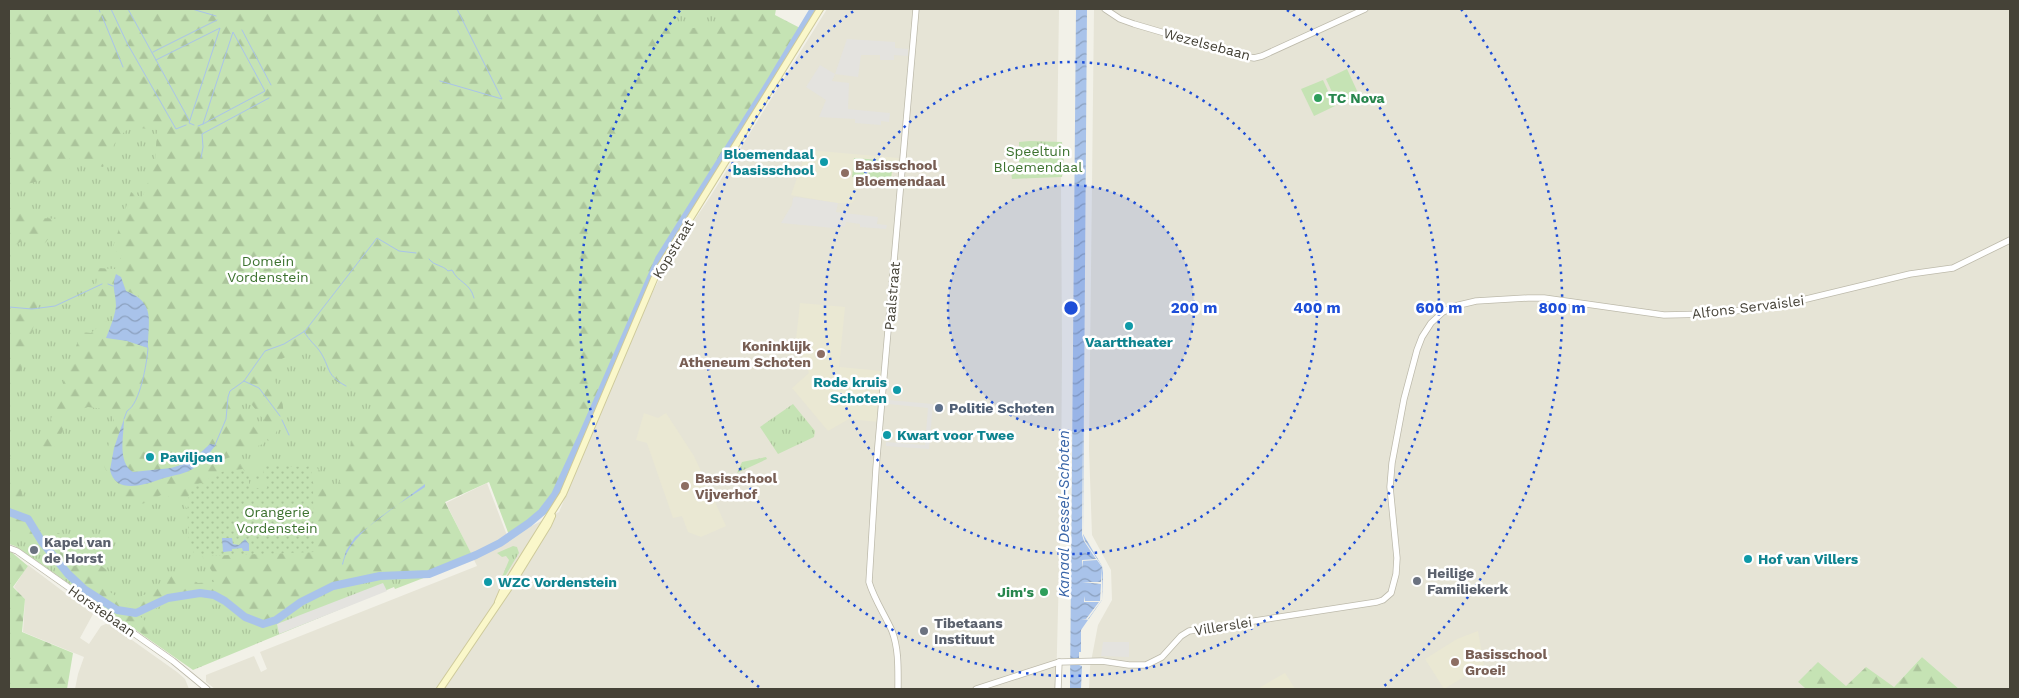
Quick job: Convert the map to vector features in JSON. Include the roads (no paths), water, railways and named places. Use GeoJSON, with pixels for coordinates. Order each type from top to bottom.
{"type":"FeatureCollection","features":[{"type":"Feature","properties":{"kind":"main road","name":"Kopstraat"},"geometry":{"type":"LineString","coordinates":[[441,689],[498,602],[504,588],[556,505],[569,479],[657,272],[820,9]]}},
{"type":"Feature","properties":{"kind":"street","name":"Paalstraat"},"geometry":{"type":"LineString","coordinates":[[898,689],[895,640],[868,582],[876,468],[916,9]]}},
{"type":"Feature","properties":{"kind":"street","name":"Wezelsebaan"},"geometry":{"type":"LineString","coordinates":[[1105,9],[1120,19],[1134,24],[1254,58],[1365,9]]}},
{"type":"Feature","properties":{"kind":"street","name":"Alfons Servaislei"},"geometry":{"type":"LineString","coordinates":[[1391,593],[1396,579],[1397,563],[1390,487],[1392,463],[1417,350],[1422,337],[1431,323],[1443,312],[1455,306],[1476,301],[1528,298],[1544,298],[1664,315],[1710,314],[1759,308],[1794,302],[1910,274],[1953,268],[2010,240]]}},
{"type":"Feature","properties":{"kind":"street","name":"Horstebaan"},"geometry":{"type":"LineString","coordinates":[[9,548],[32,562],[194,677],[207,689]]}},
{"type":"Feature","properties":{"kind":"street","name":"Villerslei"},"geometry":{"type":"LineString","coordinates":[[976,689],[1064,661],[1146,665],[1162,657],[1181,636],[1189,631],[1377,602],[1383,600],[1391,593]]}},
{"type":"Feature","properties":{"kind":"street"},"geometry":{"type":"LineString","coordinates":[[1058,689],[1064,661]]}},
{"type":"Feature","properties":{"kind":"water"},"geometry":{"type":"Polygon","coordinates":[[[1076,9],[1087,9],[1083,534],[1102,566],[1103,573],[1102,600],[1081,630],[1079,665],[1082,666],[1081,689],[1070,689],[1076,9]]]}},
{"type":"Feature","properties":{"kind":"water"},"geometry":{"type":"Polygon","coordinates":[[[116,274],[121,277],[126,291],[136,296],[146,307],[149,321],[148,348],[127,341],[106,338],[116,306],[114,287],[116,274]]]}},
{"type":"Feature","properties":{"kind":"water"},"geometry":{"type":"Polygon","coordinates":[[[124,419],[123,455],[128,468],[133,472],[171,468],[190,462],[210,444],[216,445],[206,458],[187,472],[141,485],[125,486],[113,478],[110,470],[114,448],[124,419]]]}},
{"type":"Feature","properties":{"kind":"water"},"geometry":{"type":"Polygon","coordinates":[[[425,484],[425,487],[397,505],[425,484]]]}},
{"type":"Feature","properties":{"kind":"water"},"geometry":{"type":"Polygon","coordinates":[[[371,525],[354,542],[347,553],[343,565],[346,551],[355,537],[371,525]]]}},
{"type":"Feature","properties":{"kind":"water"},"geometry":{"type":"Polygon","coordinates":[[[222,538],[232,538],[233,544],[239,545],[245,539],[249,544],[249,551],[243,551],[242,548],[223,552],[222,538]]]}},
{"type":"Feature","properties":{"kind":"waterway"},"geometry":{"type":"LineString","coordinates":[[111,9],[127,43],[176,129],[186,125]]}},
{"type":"Feature","properties":{"kind":"waterway"},"geometry":{"type":"LineString","coordinates":[[128,9],[189,120]]}},
{"type":"Feature","properties":{"kind":"waterway"},"geometry":{"type":"LineString","coordinates":[[192,9],[216,16]]}},
{"type":"Feature","properties":{"kind":"waterway"},"geometry":{"type":"LineString","coordinates":[[440,81],[502,99],[457,9]]}},
{"type":"Feature","properties":{"kind":"waterway"},"geometry":{"type":"LineString","coordinates":[[9,512],[28,519],[42,542],[68,574],[84,589],[117,610],[136,613],[168,598],[200,593],[214,595],[245,617],[263,624],[276,620],[301,602],[333,586],[380,576],[429,574],[500,543],[542,512],[555,495],[659,259],[814,9]]}},
{"type":"Feature","properties":{"kind":"waterway"},"geometry":{"type":"LineString","coordinates":[[102,16],[123,67]]}},
{"type":"Feature","properties":{"kind":"waterway"},"geometry":{"type":"LineString","coordinates":[[153,52],[217,20]]}},
{"type":"Feature","properties":{"kind":"waterway"},"geometry":{"type":"LineString","coordinates":[[156,60],[220,28],[189,123],[194,125]]}},
{"type":"Feature","properties":{"kind":"waterway"},"geometry":{"type":"LineString","coordinates":[[242,30],[271,85]]}},
{"type":"Feature","properties":{"kind":"waterway"},"geometry":{"type":"LineString","coordinates":[[198,126],[203,124],[265,91],[233,32],[203,124]]}},
{"type":"Feature","properties":{"kind":"waterway"},"geometry":{"type":"LineString","coordinates":[[201,158],[203,147],[202,134],[269,98]]}},
{"type":"Feature","properties":{"kind":"waterway"},"geometry":{"type":"LineString","coordinates":[[215,445],[226,419],[230,391],[244,381],[265,351],[284,344],[305,331],[377,238],[399,251],[416,253]]}},
{"type":"Feature","properties":{"kind":"waterway"},"geometry":{"type":"LineString","coordinates":[[429,259],[448,271],[452,270],[457,278],[470,289],[474,298]]}},
{"type":"Feature","properties":{"kind":"waterway"},"geometry":{"type":"LineString","coordinates":[[9,307],[32,309],[55,306],[102,284]]}},
{"type":"Feature","properties":{"kind":"waterway"},"geometry":{"type":"LineString","coordinates":[[108,284],[113,286]]}},
{"type":"Feature","properties":{"kind":"waterway"},"geometry":{"type":"LineString","coordinates":[[304,331],[321,353],[335,379],[346,386]]}},
{"type":"Feature","properties":{"kind":"waterway"},"geometry":{"type":"LineString","coordinates":[[124,419],[139,392],[148,348]]}},
{"type":"Feature","properties":{"kind":"waterway"},"geometry":{"type":"LineString","coordinates":[[244,381],[259,388],[280,416]]}},
{"type":"Feature","properties":{"kind":"waterway"},"geometry":{"type":"LineString","coordinates":[[282,420],[289,435]]}},
{"type":"Feature","properties":{"kind":"place","name":"TC Nova"},"geometry":{"type":"Point","coordinates":[1318,98]}},
{"type":"Feature","properties":{"kind":"place","name":"Bloemendaal basisschool"},"geometry":{"type":"Point","coordinates":[824,162]}},
{"type":"Feature","properties":{"kind":"place","name":"Basisschool Bloemendaal"},"geometry":{"type":"Point","coordinates":[845,173]}},
{"type":"Feature","properties":{"kind":"place","name":"Vaarttheater"},"geometry":{"type":"Point","coordinates":[1129,326]}},
{"type":"Feature","properties":{"kind":"place","name":"Koninklijk Atheneum Schoten"},"geometry":{"type":"Point","coordinates":[821,354]}},
{"type":"Feature","properties":{"kind":"place","name":"Rode kruis Schoten"},"geometry":{"type":"Point","coordinates":[897,390]}},
{"type":"Feature","properties":{"kind":"place","name":"Politie Schoten"},"geometry":{"type":"Point","coordinates":[939,408]}},
{"type":"Feature","properties":{"kind":"place","name":"Kwart voor Twee"},"geometry":{"type":"Point","coordinates":[887,435]}},
{"type":"Feature","properties":{"kind":"place","name":"Paviljoen"},"geometry":{"type":"Point","coordinates":[150,457]}},
{"type":"Feature","properties":{"kind":"place","name":"Basisschool Vijverhof"},"geometry":{"type":"Point","coordinates":[685,486]}},
{"type":"Feature","properties":{"kind":"place","name":"Kapel van de Horst"},"geometry":{"type":"Point","coordinates":[34,550]}},
{"type":"Feature","properties":{"kind":"place","name":"Hof van Villers"},"geometry":{"type":"Point","coordinates":[1748,559]}},
{"type":"Feature","properties":{"kind":"place","name":"Heilige Familiekerk"},"geometry":{"type":"Point","coordinates":[1417,581]}},
{"type":"Feature","properties":{"kind":"place","name":"WZC Vordenstein"},"geometry":{"type":"Point","coordinates":[488,582]}},
{"type":"Feature","properties":{"kind":"place","name":"Jim's"},"geometry":{"type":"Point","coordinates":[1044,592]}},
{"type":"Feature","properties":{"kind":"place","name":"Tibetaans Instituut"},"geometry":{"type":"Point","coordinates":[924,631]}},
{"type":"Feature","properties":{"kind":"place","name":"Basisschool Groei!"},"geometry":{"type":"Point","coordinates":[1455,662]}},
{"type":"Feature","properties":{"kind":"park label","name":"Speeltuin Bloemendaal"},"geometry":{"type":"Point","coordinates":[1038,160]}},
{"type":"Feature","properties":{"kind":"park label","name":"Domein Vordenstein"},"geometry":{"type":"Point","coordinates":[268,270]}},
{"type":"Feature","properties":{"kind":"park label","name":"Orangerie Vordenstein"},"geometry":{"type":"Point","coordinates":[277,520]}},
{"type":"Feature","properties":{"kind":"water label","name":"Kanaal Dessel-Schoten"},"geometry":{"type":"Point","coordinates":[1064,514]}}]}
